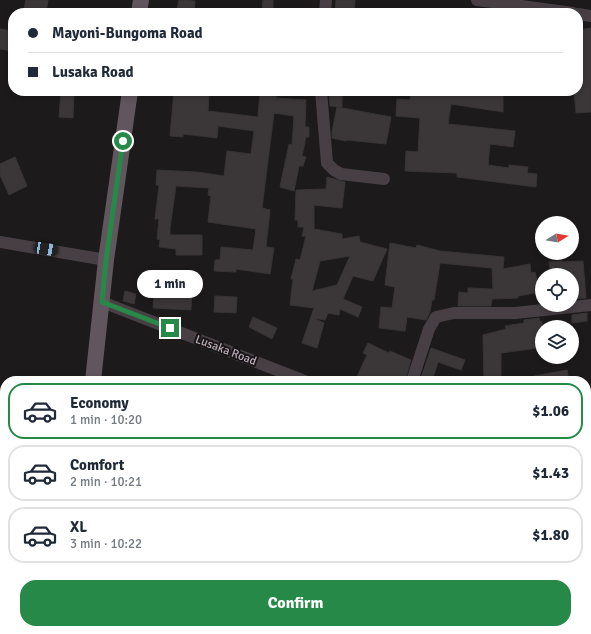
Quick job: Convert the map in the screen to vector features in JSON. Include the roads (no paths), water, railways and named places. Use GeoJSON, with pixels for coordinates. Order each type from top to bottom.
{"type":"FeatureCollection","features":[{"type":"Feature","properties":{"kind":"main road"},"geometry":{"type":"LineString","coordinates":[[94,376],[106,260],[129,96]]}},
{"type":"Feature","properties":{"kind":"street"},"geometry":{"type":"LineString","coordinates":[[477,0],[536,8]]}},
{"type":"Feature","properties":{"kind":"street"},"geometry":{"type":"LineString","coordinates":[[321,96],[327,163],[341,174],[384,179]]}},
{"type":"Feature","properties":{"kind":"street"},"geometry":{"type":"LineString","coordinates":[[0,242],[106,260]]}},
{"type":"Feature","properties":{"kind":"street","name":"Lusaka Road"},"geometry":{"type":"LineString","coordinates":[[102,302],[292,376]]}},
{"type":"Feature","properties":{"kind":"street"},"geometry":{"type":"LineString","coordinates":[[414,376],[429,329],[436,317],[454,313],[515,313],[591,305]]}}]}
